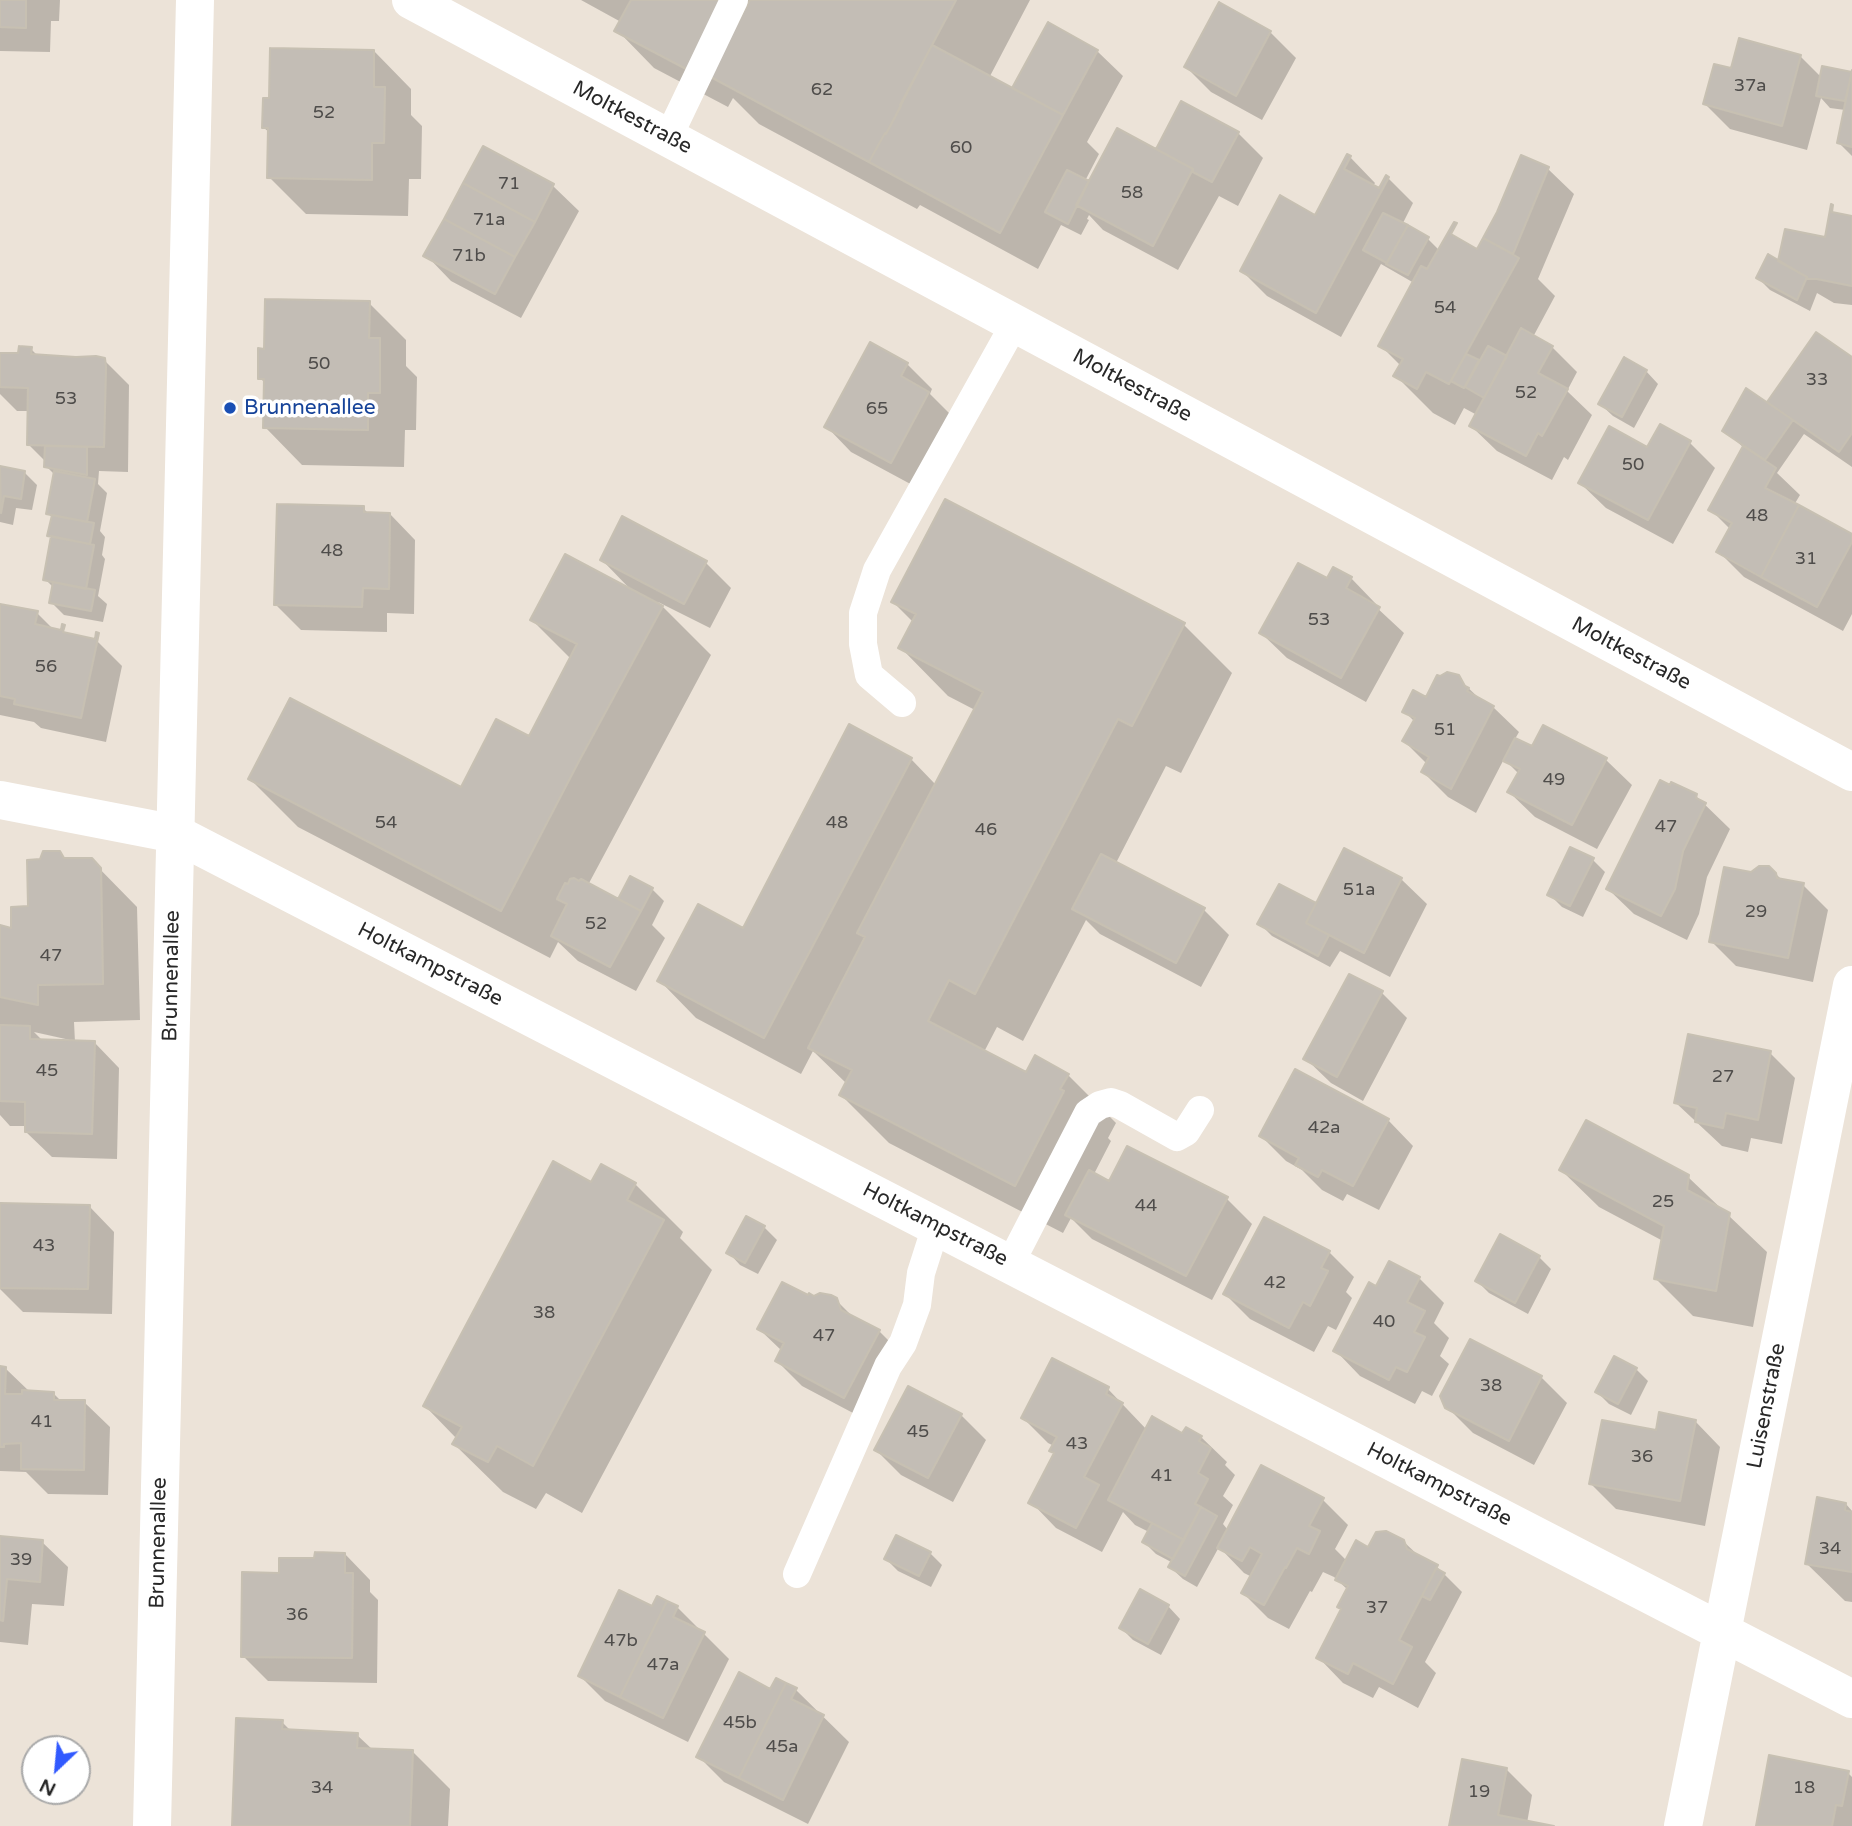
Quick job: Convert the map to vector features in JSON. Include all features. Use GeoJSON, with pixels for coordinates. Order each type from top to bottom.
{"type":"FeatureCollection","features":[{"type":"Feature","properties":{"kind":"street","name":"Brunnenallee"},"geometry":{"type":"LineString","coordinates":[[152,1826],[195,0]]}},
{"type":"Feature","properties":{"kind":"street","name":"Moltkestraße"},"geometry":{"type":"LineString","coordinates":[[411,0],[1852,772]]}},
{"type":"Feature","properties":{"kind":"street","name":"Holtkampstraße"},"geometry":{"type":"LineString","coordinates":[[0,800],[176,834],[1852,1699]]}},
{"type":"Feature","properties":{"kind":"street","name":"Luisenstraße"},"geometry":{"type":"LineString","coordinates":[[1683,1826],[1852,985]]}},
{"type":"Feature","properties":{"kind":"lane"},"geometry":{"type":"LineString","coordinates":[[668,138],[734,0]]}},
{"type":"Feature","properties":{"kind":"lane"},"geometry":{"type":"LineString","coordinates":[[902,704],[869,675],[863,644],[863,613],[877,570],[1014,323]]}},
{"type":"Feature","properties":{"kind":"lane"},"geometry":{"type":"LineString","coordinates":[[1010,1264],[1088,1113],[1111,1102],[1177,1137],[1186,1132],[1200,1110]]}},
{"type":"Feature","properties":{"kind":"lane"},"geometry":{"type":"LineString","coordinates":[[797,1574],[888,1366],[903,1343],[917,1305],[921,1273],[936,1226]]}},
{"type":"Feature","properties":{"kind":"building"},"geometry":{"type":"Polygon","coordinates":[[[0,0],[26,0],[26,28],[0,27],[0,0]]]}},
{"type":"Feature","properties":{"kind":"building"},"geometry":{"type":"Polygon","coordinates":[[[631,0],[729,0],[690,71],[614,31],[631,0]]]}},
{"type":"Feature","properties":{"kind":"building"},"geometry":{"type":"Polygon","coordinates":[[[750,0],[956,0],[869,162],[709,76],[750,0]]]}},
{"type":"Feature","properties":{"kind":"building"},"geometry":{"type":"Polygon","coordinates":[[[1219,2],[1271,31],[1236,96],[1184,67],[1219,2]]]}},
{"type":"Feature","properties":{"kind":"building"},"geometry":{"type":"Polygon","coordinates":[[[1048,22],[1098,50],[1063,115],[1012,88],[1048,22]]]}},
{"type":"Feature","properties":{"kind":"building"},"geometry":{"type":"Polygon","coordinates":[[[1739,38],[1801,55],[1782,126],[1703,104],[1714,64],[1731,68],[1739,38]]]}},
{"type":"Feature","properties":{"kind":"building"},"geometry":{"type":"Polygon","coordinates":[[[932,45],[1063,115],[1000,233],[869,162],[932,45]]]}},
{"type":"Feature","properties":{"kind":"building"},"geometry":{"type":"Polygon","coordinates":[[[270,48],[374,50],[374,87],[385,87],[384,143],[372,143],[372,180],[267,178],[268,128],[262,128],[263,98],[269,98],[270,48]]]}},
{"type":"Feature","properties":{"kind":"building"},"geometry":{"type":"Polygon","coordinates":[[[1822,66],[1852,72],[1845,101],[1816,96],[1822,66]]]}},
{"type":"Feature","properties":{"kind":"building"},"geometry":{"type":"Polygon","coordinates":[[[1852,70],[1852,147],[1837,143],[1852,70]]]}},
{"type":"Feature","properties":{"kind":"building"},"geometry":{"type":"Polygon","coordinates":[[[1181,101],[1239,132],[1212,182],[1156,149],[1181,101]]]}},
{"type":"Feature","properties":{"kind":"building"},"geometry":{"type":"Polygon","coordinates":[[[1117,128],[1193,169],[1153,246],[1076,205],[1117,128]]]}},
{"type":"Feature","properties":{"kind":"building"},"geometry":{"type":"Polygon","coordinates":[[[483,146],[554,184],[535,222],[463,183],[483,146]]]}},
{"type":"Feature","properties":{"kind":"building"},"geometry":{"type":"Polygon","coordinates":[[[1347,154],[1351,156],[1344,169],[1379,188],[1386,175],[1389,177],[1316,313],[1240,271],[1280,195],[1315,215],[1347,154]]]}},
{"type":"Feature","properties":{"kind":"building"},"geometry":{"type":"Polygon","coordinates":[[[1521,155],[1549,167],[1513,254],[1483,238],[1521,155]]]}},
{"type":"Feature","properties":{"kind":"building"},"geometry":{"type":"Polygon","coordinates":[[[1067,170],[1089,181],[1068,224],[1045,212],[1067,170]]]}},
{"type":"Feature","properties":{"kind":"building"},"geometry":{"type":"Polygon","coordinates":[[[463,183],[535,222],[515,257],[444,219],[463,183]]]}},
{"type":"Feature","properties":{"kind":"building"},"geometry":{"type":"Polygon","coordinates":[[[1831,204],[1832,212],[1852,216],[1852,286],[1806,279],[1807,277],[1778,261],[1785,229],[1825,237],[1831,204]]]}},
{"type":"Feature","properties":{"kind":"building"},"geometry":{"type":"Polygon","coordinates":[[[1383,213],[1408,225],[1387,263],[1363,250],[1383,213]]]}},
{"type":"Feature","properties":{"kind":"building"},"geometry":{"type":"Polygon","coordinates":[[[444,219],[515,257],[495,294],[423,256],[444,219]]]}},
{"type":"Feature","properties":{"kind":"building"},"geometry":{"type":"Polygon","coordinates":[[[1454,222],[1457,223],[1451,234],[1477,249],[1483,238],[1519,258],[1449,384],[1426,372],[1417,389],[1393,376],[1403,359],[1378,346],[1421,266],[1427,269],[1454,222]]]}},
{"type":"Feature","properties":{"kind":"building"},"geometry":{"type":"Polygon","coordinates":[[[1408,225],[1429,237],[1408,275],[1386,264],[1408,225]]]}},
{"type":"Feature","properties":{"kind":"building"},"geometry":{"type":"Polygon","coordinates":[[[1768,254],[1807,277],[1797,300],[1756,278],[1768,254]]]}},
{"type":"Feature","properties":{"kind":"building"},"geometry":{"type":"Polygon","coordinates":[[[265,299],[370,301],[369,338],[380,338],[380,393],[368,393],[368,430],[263,428],[264,379],[258,379],[258,348],[264,349],[265,299]]]}},
{"type":"Feature","properties":{"kind":"building"},"geometry":{"type":"Polygon","coordinates":[[[1521,328],[1553,346],[1538,373],[1568,389],[1542,436],[1538,433],[1526,456],[1469,426],[1521,328]]]}},
{"type":"Feature","properties":{"kind":"building"},"geometry":{"type":"Polygon","coordinates":[[[1816,332],[1852,357],[1852,433],[1839,452],[1767,402],[1816,332]]]}},
{"type":"Feature","properties":{"kind":"building"},"geometry":{"type":"Polygon","coordinates":[[[870,342],[908,363],[901,376],[929,392],[891,463],[824,427],[870,342]]]}},
{"type":"Feature","properties":{"kind":"building"},"geometry":{"type":"Polygon","coordinates":[[[19,346],[32,347],[31,354],[105,358],[104,447],[27,445],[28,388],[0,387],[0,353],[18,353],[19,346]]]}},
{"type":"Feature","properties":{"kind":"building"},"geometry":{"type":"Polygon","coordinates":[[[1488,346],[1507,356],[1484,398],[1465,387],[1488,346]]]}},
{"type":"Feature","properties":{"kind":"building"},"geometry":{"type":"Polygon","coordinates":[[[1466,354],[1479,360],[1464,388],[1451,381],[1466,354]]]}},
{"type":"Feature","properties":{"kind":"building"},"geometry":{"type":"Polygon","coordinates":[[[1624,357],[1647,370],[1622,417],[1598,404],[1624,357]]]}},
{"type":"Feature","properties":{"kind":"building"},"geometry":{"type":"Polygon","coordinates":[[[1746,388],[1793,420],[1765,460],[1722,431],[1746,388]]]}},
{"type":"Feature","properties":{"kind":"building"},"geometry":{"type":"Polygon","coordinates":[[[1660,424],[1691,441],[1648,520],[1578,483],[1609,426],[1647,447],[1660,424]]]}},
{"type":"Feature","properties":{"kind":"building"},"geometry":{"type":"Polygon","coordinates":[[[45,446],[87,447],[87,475],[44,467],[45,446]]]}},
{"type":"Feature","properties":{"kind":"building"},"geometry":{"type":"Polygon","coordinates":[[[1743,446],[1776,468],[1765,488],[1799,505],[1761,577],[1716,552],[1732,523],[1708,510],[1743,446]]]}},
{"type":"Feature","properties":{"kind":"building"},"geometry":{"type":"Polygon","coordinates":[[[0,466],[25,471],[21,499],[4,496],[1,513],[0,466]]]}},
{"type":"Feature","properties":{"kind":"building"},"geometry":{"type":"Polygon","coordinates":[[[54,471],[95,479],[87,522],[46,514],[54,471]]]}},
{"type":"Feature","properties":{"kind":"building"},"geometry":{"type":"Polygon","coordinates":[[[945,499],[1185,623],[1132,726],[1118,719],[975,994],[949,980],[928,1021],[1026,1072],[1035,1055],[1069,1074],[1060,1089],[1064,1091],[1015,1186],[839,1095],[852,1070],[808,1048],[865,937],[857,933],[983,692],[898,648],[916,614],[891,602],[945,499]]]}},
{"type":"Feature","properties":{"kind":"building"},"geometry":{"type":"Polygon","coordinates":[[[277,504],[364,506],[364,512],[390,513],[389,589],[363,588],[362,607],[274,605],[277,504]]]}},
{"type":"Feature","properties":{"kind":"building"},"geometry":{"type":"Polygon","coordinates":[[[1799,505],[1852,534],[1852,542],[1817,607],[1761,577],[1799,505]]]}},
{"type":"Feature","properties":{"kind":"building"},"geometry":{"type":"Polygon","coordinates":[[[52,515],[94,523],[90,544],[47,536],[52,515]]]}},
{"type":"Feature","properties":{"kind":"building"},"geometry":{"type":"Polygon","coordinates":[[[622,516],[707,561],[684,604],[600,560],[622,516]]]}},
{"type":"Feature","properties":{"kind":"building"},"geometry":{"type":"Polygon","coordinates":[[[51,536],[94,545],[86,589],[43,580],[51,536]]]}},
{"type":"Feature","properties":{"kind":"building"},"geometry":{"type":"Polygon","coordinates":[[[565,554],[663,606],[501,911],[248,779],[290,698],[461,787],[496,719],[529,736],[577,644],[530,620],[565,554]]]}},
{"type":"Feature","properties":{"kind":"building"},"geometry":{"type":"Polygon","coordinates":[[[1298,563],[1327,578],[1333,567],[1352,577],[1346,588],[1380,607],[1341,678],[1259,633],[1298,563]]]}},
{"type":"Feature","properties":{"kind":"building"},"geometry":{"type":"Polygon","coordinates":[[[53,582],[95,590],[91,611],[49,603],[53,582]]]}},
{"type":"Feature","properties":{"kind":"building"},"geometry":{"type":"Polygon","coordinates":[[[0,604],[38,611],[35,624],[61,630],[62,624],[65,625],[63,632],[95,639],[96,632],[99,633],[81,718],[14,704],[15,699],[0,696],[0,604]]]}},
{"type":"Feature","properties":{"kind":"building"},"geometry":{"type":"Polygon","coordinates":[[[1447,672],[1459,675],[1469,688],[1467,691],[1494,706],[1451,789],[1421,772],[1429,757],[1402,741],[1415,718],[1402,712],[1413,690],[1426,697],[1437,675],[1447,672]]]}},
{"type":"Feature","properties":{"kind":"building"},"geometry":{"type":"Polygon","coordinates":[[[849,724],[912,758],[764,1038],[657,981],[698,904],[743,928],[849,724]]]}},
{"type":"Feature","properties":{"kind":"building"},"geometry":{"type":"Polygon","coordinates":[[[1543,725],[1607,758],[1572,825],[1507,792],[1520,769],[1503,761],[1515,738],[1532,746],[1543,725]]]}},
{"type":"Feature","properties":{"kind":"building"},"geometry":{"type":"Polygon","coordinates":[[[1660,780],[1697,794],[1696,798],[1706,803],[1683,851],[1675,889],[1661,916],[1606,889],[1660,780]]]}},
{"type":"Feature","properties":{"kind":"building"},"geometry":{"type":"Polygon","coordinates":[[[1570,847],[1594,858],[1570,906],[1547,895],[1570,847]]]}},
{"type":"Feature","properties":{"kind":"building"},"geometry":{"type":"Polygon","coordinates":[[[1344,848],[1402,878],[1364,953],[1306,923],[1344,848]]]}},
{"type":"Feature","properties":{"kind":"building"},"geometry":{"type":"Polygon","coordinates":[[[43,851],[60,851],[64,858],[92,858],[101,868],[103,984],[38,985],[38,1005],[0,997],[0,925],[11,928],[11,907],[28,906],[27,860],[40,859],[43,851]]]}},
{"type":"Feature","properties":{"kind":"building"},"geometry":{"type":"Polygon","coordinates":[[[1101,854],[1205,908],[1176,963],[1072,909],[1101,854]]]}},
{"type":"Feature","properties":{"kind":"building"},"geometry":{"type":"Polygon","coordinates":[[[1759,866],[1769,866],[1777,878],[1804,883],[1788,958],[1709,942],[1724,867],[1751,872],[1759,866]]]}},
{"type":"Feature","properties":{"kind":"building"},"geometry":{"type":"Polygon","coordinates":[[[630,876],[653,888],[641,911],[618,899],[630,876]]]}},
{"type":"Feature","properties":{"kind":"building"},"geometry":{"type":"Polygon","coordinates":[[[570,879],[579,881],[581,879],[641,911],[610,967],[551,936],[567,904],[557,899],[565,883],[568,884],[570,879]]]}},
{"type":"Feature","properties":{"kind":"building"},"geometry":{"type":"Polygon","coordinates":[[[1279,884],[1316,903],[1306,923],[1329,935],[1318,956],[1257,924],[1279,884]]]}},
{"type":"Feature","properties":{"kind":"building"},"geometry":{"type":"Polygon","coordinates":[[[1349,974],[1383,991],[1337,1077],[1303,1059],[1349,974]]]}},
{"type":"Feature","properties":{"kind":"building"},"geometry":{"type":"Polygon","coordinates":[[[0,1025],[30,1026],[30,1039],[95,1041],[92,1134],[25,1132],[25,1102],[0,1101],[0,1025]]]}},
{"type":"Feature","properties":{"kind":"building"},"geometry":{"type":"Polygon","coordinates":[[[1688,1034],[1771,1051],[1758,1120],[1726,1113],[1723,1128],[1695,1122],[1697,1108],[1674,1103],[1688,1034]]]}},
{"type":"Feature","properties":{"kind":"building"},"geometry":{"type":"Polygon","coordinates":[[[1295,1069],[1389,1119],[1353,1186],[1322,1170],[1318,1177],[1295,1165],[1299,1158],[1259,1136],[1295,1069]]]}},
{"type":"Feature","properties":{"kind":"building"},"geometry":{"type":"Polygon","coordinates":[[[1586,1120],[1689,1175],[1687,1190],[1730,1213],[1716,1291],[1654,1279],[1664,1226],[1559,1170],[1586,1120]]]}},
{"type":"Feature","properties":{"kind":"building"},"geometry":{"type":"Polygon","coordinates":[[[1127,1146],[1228,1197],[1186,1276],[1065,1215],[1089,1170],[1109,1181],[1127,1146]]]}},
{"type":"Feature","properties":{"kind":"building"},"geometry":{"type":"Polygon","coordinates":[[[553,1161],[591,1182],[601,1164],[636,1183],[627,1200],[664,1220],[533,1466],[497,1446],[488,1462],[452,1444],[462,1427],[423,1406],[553,1161]]]}},
{"type":"Feature","properties":{"kind":"building"},"geometry":{"type":"Polygon","coordinates":[[[0,1203],[90,1205],[88,1289],[0,1288],[0,1203]]]}},
{"type":"Feature","properties":{"kind":"building"},"geometry":{"type":"Polygon","coordinates":[[[746,1216],[765,1226],[745,1263],[726,1253],[746,1216]]]}},
{"type":"Feature","properties":{"kind":"building"},"geometry":{"type":"Polygon","coordinates":[[[1264,1217],[1330,1251],[1321,1268],[1328,1271],[1310,1306],[1303,1302],[1289,1328],[1223,1294],[1264,1217]]]}},
{"type":"Feature","properties":{"kind":"building"},"geometry":{"type":"Polygon","coordinates":[[[1500,1234],[1540,1256],[1515,1303],[1475,1281],[1500,1234]]]}},
{"type":"Feature","properties":{"kind":"building"},"geometry":{"type":"Polygon","coordinates":[[[1389,1261],[1420,1277],[1407,1302],[1425,1311],[1414,1332],[1425,1337],[1407,1372],[1396,1367],[1389,1380],[1333,1351],[1369,1282],[1376,1286],[1389,1261]]]}},
{"type":"Feature","properties":{"kind":"building"},"geometry":{"type":"Polygon","coordinates":[[[782,1282],[808,1295],[831,1295],[837,1298],[841,1310],[880,1330],[844,1398],[775,1361],[784,1343],[757,1329],[782,1282]]]}},
{"type":"Feature","properties":{"kind":"building"},"geometry":{"type":"Polygon","coordinates":[[[1470,1339],[1542,1376],[1509,1441],[1445,1408],[1440,1396],[1470,1339]]]}},
{"type":"Feature","properties":{"kind":"building"},"geometry":{"type":"Polygon","coordinates":[[[1614,1356],[1637,1368],[1618,1404],[1595,1392],[1614,1356]]]}},
{"type":"Feature","properties":{"kind":"building"},"geometry":{"type":"Polygon","coordinates":[[[1052,1358],[1109,1387],[1106,1394],[1123,1403],[1084,1477],[1099,1485],[1076,1528],[1028,1503],[1054,1453],[1049,1451],[1057,1437],[1021,1418],[1052,1358]]]}},
{"type":"Feature","properties":{"kind":"building"},"geometry":{"type":"Polygon","coordinates":[[[0,1366],[6,1367],[5,1394],[22,1394],[22,1390],[54,1392],[54,1400],[85,1400],[84,1470],[21,1469],[21,1443],[4,1444],[4,1447],[0,1447],[0,1366]]]}},
{"type":"Feature","properties":{"kind":"building"},"geometry":{"type":"Polygon","coordinates":[[[908,1386],[962,1414],[928,1478],[874,1450],[908,1386]]]}},
{"type":"Feature","properties":{"kind":"building"},"geometry":{"type":"Polygon","coordinates":[[[1659,1412],[1696,1420],[1680,1501],[1589,1484],[1602,1420],[1656,1430],[1659,1412]]]}},
{"type":"Feature","properties":{"kind":"building"},"geometry":{"type":"Polygon","coordinates":[[[1152,1416],[1182,1433],[1186,1427],[1202,1436],[1199,1441],[1211,1448],[1198,1473],[1208,1479],[1195,1504],[1201,1507],[1184,1540],[1108,1500],[1152,1416]]]}},
{"type":"Feature","properties":{"kind":"building"},"geometry":{"type":"Polygon","coordinates":[[[1261,1465],[1324,1498],[1309,1526],[1320,1531],[1309,1554],[1297,1548],[1264,1605],[1241,1593],[1262,1554],[1250,1547],[1242,1561],[1217,1548],[1261,1465]]]}},
{"type":"Feature","properties":{"kind":"building"},"geometry":{"type":"Polygon","coordinates":[[[1817,1497],[1846,1503],[1845,1510],[1852,1512],[1852,1572],[1805,1564],[1817,1497]]]}},
{"type":"Feature","properties":{"kind":"building"},"geometry":{"type":"Polygon","coordinates":[[[1201,1507],[1217,1516],[1185,1576],[1168,1567],[1201,1507]]]}},
{"type":"Feature","properties":{"kind":"building"},"geometry":{"type":"Polygon","coordinates":[[[1152,1523],[1184,1540],[1173,1559],[1142,1542],[1152,1523]]]}},
{"type":"Feature","properties":{"kind":"building"},"geometry":{"type":"Polygon","coordinates":[[[1386,1531],[1404,1540],[1407,1549],[1438,1565],[1399,1640],[1412,1647],[1393,1684],[1353,1663],[1348,1674],[1316,1658],[1341,1609],[1337,1607],[1348,1586],[1335,1580],[1356,1540],[1368,1547],[1376,1532],[1386,1531]]]}},
{"type":"Feature","properties":{"kind":"building"},"geometry":{"type":"Polygon","coordinates":[[[896,1535],[931,1552],[919,1576],[884,1559],[896,1535]]]}},
{"type":"Feature","properties":{"kind":"building"},"geometry":{"type":"Polygon","coordinates":[[[0,1536],[43,1540],[40,1582],[7,1579],[3,1621],[0,1620],[0,1536]]]}},
{"type":"Feature","properties":{"kind":"building"},"geometry":{"type":"Polygon","coordinates":[[[315,1552],[345,1553],[345,1573],[353,1573],[352,1658],[241,1657],[242,1572],[279,1573],[279,1558],[314,1558],[315,1552]]]}},
{"type":"Feature","properties":{"kind":"building"},"geometry":{"type":"Polygon","coordinates":[[[1436,1568],[1445,1573],[1430,1600],[1422,1596],[1436,1568]]]}},
{"type":"Feature","properties":{"kind":"building"},"geometry":{"type":"Polygon","coordinates":[[[1140,1589],[1169,1605],[1148,1644],[1119,1628],[1140,1589]]]}},
{"type":"Feature","properties":{"kind":"building"},"geometry":{"type":"Polygon","coordinates":[[[619,1590],[652,1606],[657,1596],[667,1601],[620,1697],[578,1676],[619,1590]]]}},
{"type":"Feature","properties":{"kind":"building"},"geometry":{"type":"Polygon","coordinates":[[[667,1601],[678,1606],[673,1617],[705,1632],[663,1718],[620,1697],[667,1601]]]}},
{"type":"Feature","properties":{"kind":"building"},"geometry":{"type":"Polygon","coordinates":[[[739,1672],[770,1689],[776,1678],[786,1683],[739,1778],[696,1757],[739,1672]]]}},
{"type":"Feature","properties":{"kind":"building"},"geometry":{"type":"Polygon","coordinates":[[[786,1683],[797,1688],[791,1699],[824,1715],[783,1800],[739,1778],[786,1683]]]}},
{"type":"Feature","properties":{"kind":"building"},"geometry":{"type":"Polygon","coordinates":[[[236,1718],[283,1720],[282,1729],[358,1733],[357,1748],[413,1750],[410,1826],[232,1826],[236,1718]]]}},
{"type":"Feature","properties":{"kind":"building"},"geometry":{"type":"Polygon","coordinates":[[[1769,1755],[1849,1771],[1842,1806],[1836,1805],[1832,1826],[1756,1826],[1769,1755]]]}},
{"type":"Feature","properties":{"kind":"building"},"geometry":{"type":"Polygon","coordinates":[[[1462,1759],[1507,1768],[1498,1815],[1554,1826],[1449,1826],[1462,1759]]]}},
{"type":"Feature","properties":{"kind":"place","name":"Brunnenallee"},"geometry":{"type":"Point","coordinates":[230,408]}}]}
